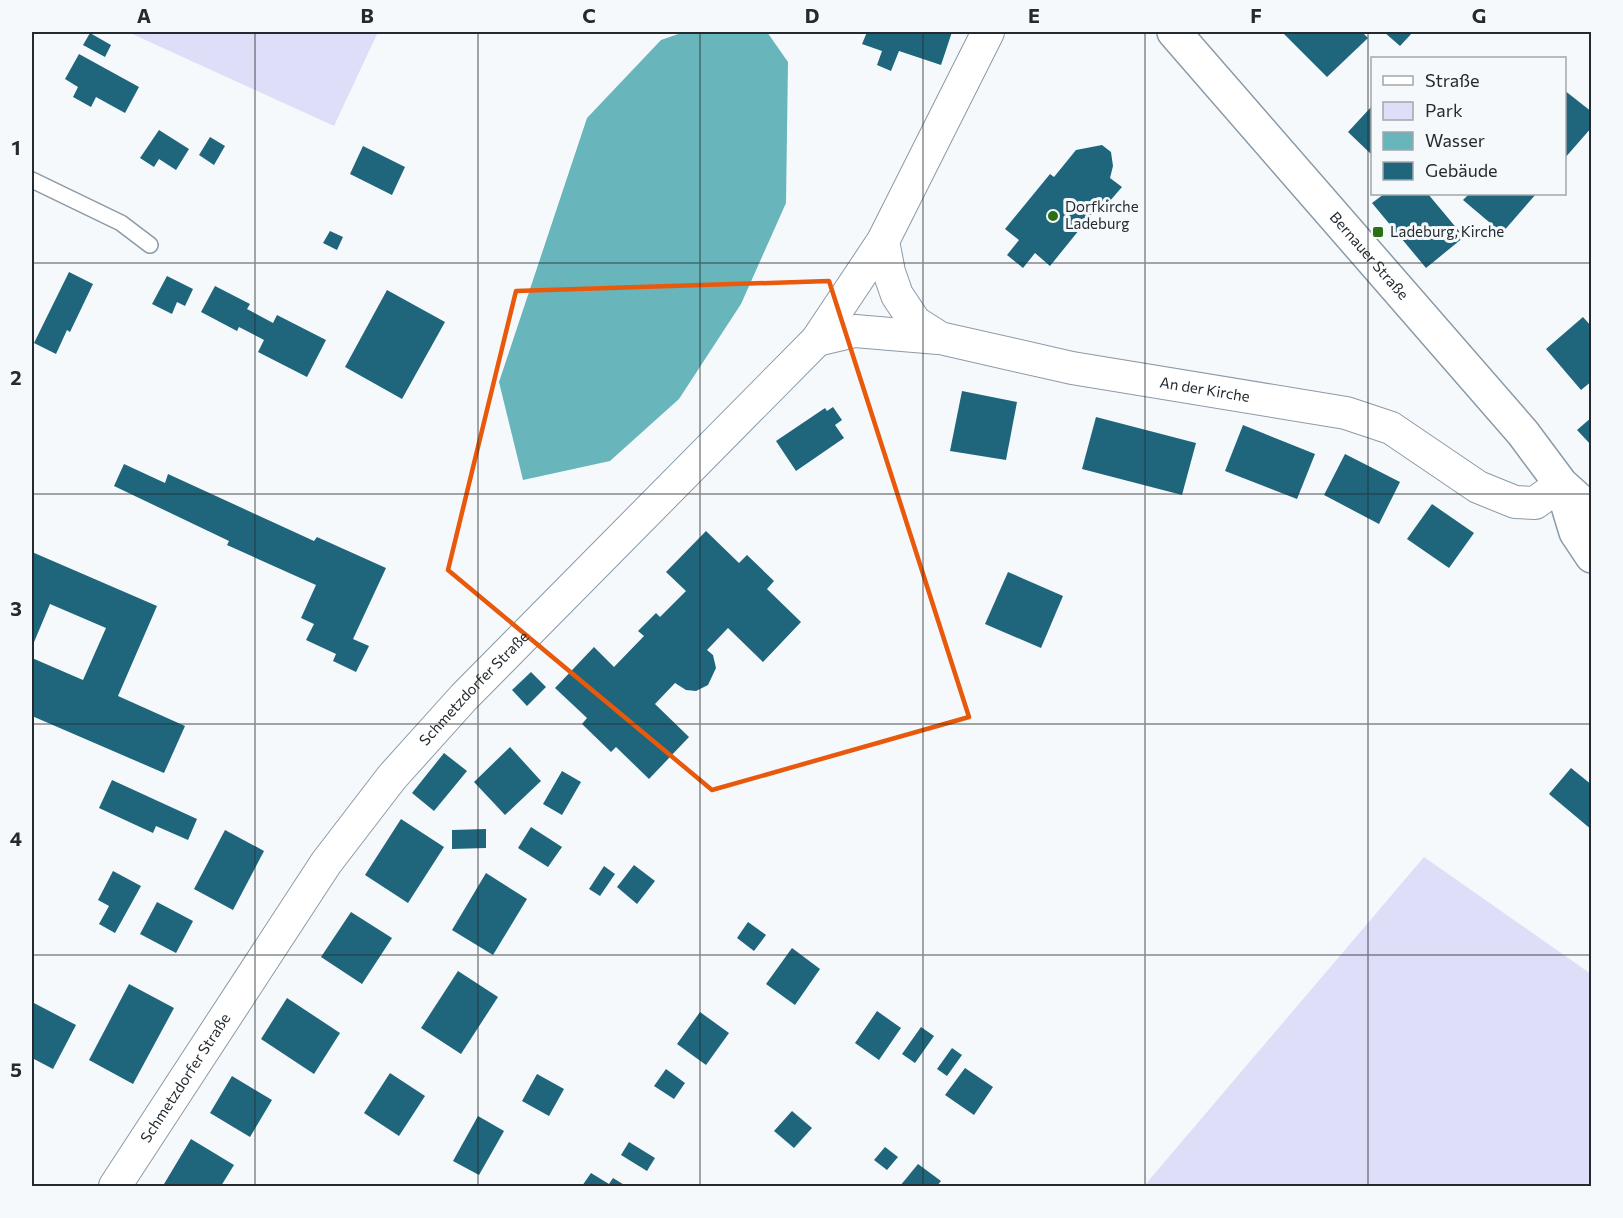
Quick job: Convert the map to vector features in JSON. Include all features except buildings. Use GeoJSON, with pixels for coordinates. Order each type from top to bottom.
{"type":"FeatureCollection","features":[{"type":"Feature","properties":{"kind":"main road","name":"Bernauer Straße"},"geometry":{"type":"LineString","coordinates":[[1174,32],[1523,433],[1561,484],[1592,512]]}},
{"type":"Feature","properties":{"kind":"main road","name":"Bernauer Straße"},"geometry":{"type":"LineString","coordinates":[[1561,484],[1576,532],[1592,556]]}},
{"type":"Feature","properties":{"kind":"street"},"geometry":{"type":"LineString","coordinates":[[817,340],[883,241],[988,32]]}},
{"type":"Feature","properties":{"kind":"street","name":"An der Kirche"},"geometry":{"type":"LineString","coordinates":[[883,241],[889,272],[897,295],[915,322],[940,338],[1072,368],[1346,413],[1391,428],[1478,487],[1515,502],[1535,503],[1561,484]]}},
{"type":"Feature","properties":{"kind":"street"},"geometry":{"type":"LineString","coordinates":[[817,340],[855,331],[940,338]]}},
{"type":"Feature","properties":{"kind":"street","name":"Schmetzdorfer Straße"},"geometry":{"type":"LineString","coordinates":[[116,1186],[326,863],[392,777],[472,688],[817,340]]}},
{"type":"Feature","properties":{"kind":"lane"},"geometry":{"type":"LineString","coordinates":[[32,180],[121,224],[150,245]]}},
{"type":"Feature","properties":{"kind":"highlighted area"},"geometry":{"type":"Polygon","coordinates":[[[829,281],[969,717],[712,790],[448,570],[516,291],[829,281]]]}},
{"type":"Feature","properties":{"kind":"green space"},"geometry":{"type":"Polygon","coordinates":[[[128,32],[378,32],[334,126],[128,32]]]}},
{"type":"Feature","properties":{"kind":"green space"},"geometry":{"type":"Polygon","coordinates":[[[1424,857],[1591,974],[1591,1186],[1144,1186],[1424,857]]]}},
{"type":"Feature","properties":{"kind":"water"},"geometry":{"type":"Polygon","coordinates":[[[684,32],[767,32],[788,62],[786,203],[741,304],[679,399],[610,461],[523,480],[499,382],[587,118],[661,40],[684,32]]]}},
{"type":"Feature","properties":{"kind":"place","name":"Dorfkirche Ladeburg"},"geometry":{"type":"Point","coordinates":[1053,216]}},
{"type":"Feature","properties":{"kind":"place","name":"Ladeburg, Kirche"},"geometry":{"type":"Point","coordinates":[1378,232]}}]}
